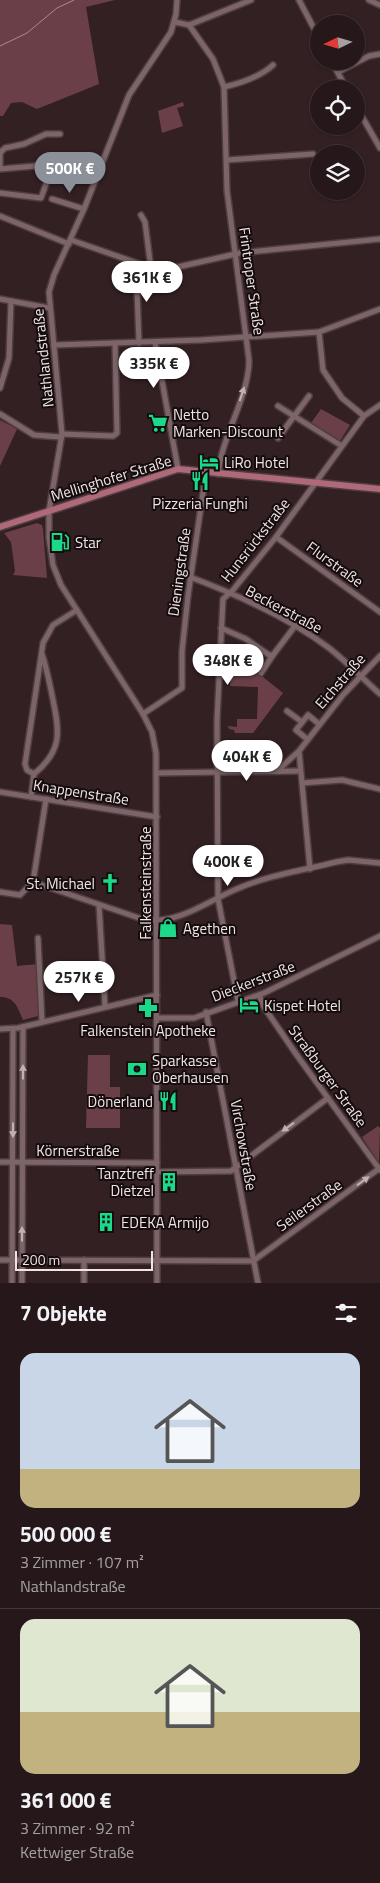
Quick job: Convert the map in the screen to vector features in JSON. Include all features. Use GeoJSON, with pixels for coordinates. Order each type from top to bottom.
{"type":"FeatureCollection","features":[{"type":"Feature","properties":{"kind":"main road","name":"Mellinghofer Straße"},"geometry":{"type":"LineString","coordinates":[[0,527],[178,469],[380,489]]}},
{"type":"Feature","properties":{"kind":"street"},"geometry":{"type":"LineString","coordinates":[[177,0],[175,22],[189,25],[251,0]]}},
{"type":"Feature","properties":{"kind":"street"},"geometry":{"type":"LineString","coordinates":[[299,0],[310,21]]}},
{"type":"Feature","properties":{"kind":"street"},"geometry":{"type":"LineString","coordinates":[[369,0],[380,5]]}},
{"type":"Feature","properties":{"kind":"street","name":"Nathlandstraße"},"geometry":{"type":"LineString","coordinates":[[49,511],[61,436],[54,345],[49,308],[52,280],[84,209],[124,105],[143,71],[164,44],[175,22]]}},
{"type":"Feature","properties":{"kind":"street","name":"Frintroper Straße"},"geometry":{"type":"LineString","coordinates":[[189,25],[213,59],[224,87],[227,190],[247,337],[248,373],[222,452],[218,474]]}},
{"type":"Feature","properties":{"kind":"street"},"geometry":{"type":"LineString","coordinates":[[342,80],[338,72],[369,56],[380,54]]}},
{"type":"Feature","properties":{"kind":"street"},"geometry":{"type":"LineString","coordinates":[[224,87],[255,76],[273,66]]}},
{"type":"Feature","properties":{"kind":"street"},"geometry":{"type":"LineString","coordinates":[[365,122],[380,148]]}},
{"type":"Feature","properties":{"kind":"street"},"geometry":{"type":"LineString","coordinates":[[0,193],[41,198],[51,168],[46,165],[0,169],[0,151],[24,144],[46,134],[60,134]]}},
{"type":"Feature","properties":{"kind":"street"},"geometry":{"type":"LineString","coordinates":[[227,160],[310,154]]}},
{"type":"Feature","properties":{"kind":"street"},"geometry":{"type":"LineString","coordinates":[[52,199],[84,209]]}},
{"type":"Feature","properties":{"kind":"street"},"geometry":{"type":"LineString","coordinates":[[141,215],[145,222],[151,268]]}},
{"type":"Feature","properties":{"kind":"street"},"geometry":{"type":"LineString","coordinates":[[0,216],[70,242],[160,271],[172,270],[235,255],[380,239]]}},
{"type":"Feature","properties":{"kind":"street"},"geometry":{"type":"LineString","coordinates":[[136,264],[139,342]]}},
{"type":"Feature","properties":{"kind":"street"},"geometry":{"type":"LineString","coordinates":[[0,299],[49,308]]}},
{"type":"Feature","properties":{"kind":"street"},"geometry":{"type":"LineString","coordinates":[[0,388],[8,360],[11,301]]}},
{"type":"Feature","properties":{"kind":"street"},"geometry":{"type":"LineString","coordinates":[[54,345],[155,342],[319,332],[380,309]]}},
{"type":"Feature","properties":{"kind":"street"},"geometry":{"type":"LineString","coordinates":[[319,332],[323,370],[342,398],[364,416]]}},
{"type":"Feature","properties":{"kind":"street"},"geometry":{"type":"LineString","coordinates":[[155,342],[178,469]]}},
{"type":"Feature","properties":{"kind":"street"},"geometry":{"type":"LineString","coordinates":[[0,414],[34,435],[116,434],[115,343]]}},
{"type":"Feature","properties":{"kind":"street"},"geometry":{"type":"LineString","coordinates":[[278,438],[309,396]]}},
{"type":"Feature","properties":{"kind":"street","name":"Hunsrückstraße"},"geometry":{"type":"LineString","coordinates":[[238,1001],[218,899],[217,703],[222,599],[233,590],[276,537],[364,416],[380,405]]}},
{"type":"Feature","properties":{"kind":"street"},"geometry":{"type":"LineString","coordinates":[[278,406],[342,446]]}},
{"type":"Feature","properties":{"kind":"street","name":"Dieningstraße"},"geometry":{"type":"LineString","coordinates":[[143,714],[182,689],[182,651],[190,577],[206,472]]}},
{"type":"Feature","properties":{"kind":"street","name":"Falkensteinstraße"},"geometry":{"type":"LineString","coordinates":[[49,511],[52,565],[57,577],[143,714],[154,739],[157,773],[158,920],[157,1283]]}},
{"type":"Feature","properties":{"kind":"street","name":"Flurstraße"},"geometry":{"type":"LineString","coordinates":[[276,537],[380,612]]}},
{"type":"Feature","properties":{"kind":"street","name":"Beckerstraße"},"geometry":{"type":"LineString","coordinates":[[190,577],[296,626],[329,648],[380,694]]}},
{"type":"Feature","properties":{"kind":"street"},"geometry":{"type":"LineString","coordinates":[[34,774],[26,769],[25,762],[44,640],[52,628],[77,610]]}},
{"type":"Feature","properties":{"kind":"street"},"geometry":{"type":"LineString","coordinates":[[261,673],[296,626]]}},
{"type":"Feature","properties":{"kind":"street"},"geometry":{"type":"LineString","coordinates":[[221,628],[246,639],[269,656],[273,655]]}},
{"type":"Feature","properties":{"kind":"street"},"geometry":{"type":"LineString","coordinates":[[31,797],[34,774],[51,756],[58,737],[54,707],[42,654]]}},
{"type":"Feature","properties":{"kind":"street","name":"Eichstraße"},"geometry":{"type":"LineString","coordinates":[[277,771],[299,751],[319,724],[380,656]]}},
{"type":"Feature","properties":{"kind":"street","name":"Eichstraße"},"geometry":{"type":"LineString","coordinates":[[288,711],[302,722]]}},
{"type":"Feature","properties":{"kind":"street","name":"Eichstraße"},"geometry":{"type":"LineString","coordinates":[[307,739],[296,730],[302,722],[308,715],[319,724]]}},
{"type":"Feature","properties":{"kind":"street"},"geometry":{"type":"LineString","coordinates":[[299,751],[310,869]]}},
{"type":"Feature","properties":{"kind":"street"},"geometry":{"type":"LineString","coordinates":[[157,773],[300,771]]}},
{"type":"Feature","properties":{"kind":"street"},"geometry":{"type":"LineString","coordinates":[[302,783],[339,780],[380,789]]}},
{"type":"Feature","properties":{"kind":"street","name":"Knappenstraße"},"geometry":{"type":"LineString","coordinates":[[0,792],[157,817]]}},
{"type":"Feature","properties":{"kind":"street"},"geometry":{"type":"LineString","coordinates":[[0,892],[18,896],[33,882],[46,799]]}},
{"type":"Feature","properties":{"kind":"street"},"geometry":{"type":"LineString","coordinates":[[33,882],[145,920],[158,920],[194,910],[241,887],[344,860],[380,863]]}},
{"type":"Feature","properties":{"kind":"street"},"geometry":{"type":"LineString","coordinates":[[100,905],[106,1006]]}},
{"type":"Feature","properties":{"kind":"street","name":"Dieckerstraße"},"geometry":{"type":"LineString","coordinates":[[157,1018],[191,1018],[259,995],[380,936]]}},
{"type":"Feature","properties":{"kind":"street"},"geometry":{"type":"LineString","coordinates":[[38,938],[42,1022]]}},
{"type":"Feature","properties":{"kind":"street"},"geometry":{"type":"LineString","coordinates":[[0,1029],[23,1027],[157,995]]}},
{"type":"Feature","properties":{"kind":"street","name":"Straßburger Straße"},"geometry":{"type":"LineString","coordinates":[[259,995],[264,1006],[380,1169]]}},
{"type":"Feature","properties":{"kind":"street","name":"Virchowstraße"},"geometry":{"type":"LineString","coordinates":[[206,1012],[258,1283]]}},
{"type":"Feature","properties":{"kind":"street"},"geometry":{"type":"LineString","coordinates":[[22,1283],[23,1027]]}},
{"type":"Feature","properties":{"kind":"street"},"geometry":{"type":"LineString","coordinates":[[12,1283],[13,1029]]}},
{"type":"Feature","properties":{"kind":"street"},"geometry":{"type":"LineString","coordinates":[[157,1172],[227,1172],[328,1098]]}},
{"type":"Feature","properties":{"kind":"street","name":"Körnerstraße"},"geometry":{"type":"LineString","coordinates":[[0,1162],[157,1162]]}},
{"type":"Feature","properties":{"kind":"street","name":"Seilerstraße"},"geometry":{"type":"LineString","coordinates":[[253,1261],[380,1169]]}},
{"type":"Feature","properties":{"kind":"street"},"geometry":{"type":"LineString","coordinates":[[0,1260],[253,1261]]}},
{"type":"Feature","properties":{"kind":"street"},"geometry":{"type":"LineString","coordinates":[[84,1260],[84,1283]]}},
{"type":"Feature","properties":{"kind":"shaded area"},"geometry":{"type":"Polygon","coordinates":[[[0,0],[115,0],[86,7],[99,84],[37,109],[22,102],[11,103],[3,116],[0,116],[0,0]]]}},
{"type":"Feature","properties":{"kind":"shaded area"},"geometry":{"type":"Polygon","coordinates":[[[183,102],[184,106],[177,108],[183,126],[162,133],[158,111],[183,102]]]}},
{"type":"Feature","properties":{"kind":"shaded area"},"geometry":{"type":"Polygon","coordinates":[[[321,409],[350,425],[340,441],[311,423],[321,409]]]}},
{"type":"Feature","properties":{"kind":"shaded area"},"geometry":{"type":"Polygon","coordinates":[[[0,420],[17,429],[0,466],[0,420]]]}},
{"type":"Feature","properties":{"kind":"shaded area"},"geometry":{"type":"Polygon","coordinates":[[[37,523],[42,525],[43,529],[47,578],[13,575],[15,571],[11,542],[4,533],[37,523]]]}},
{"type":"Feature","properties":{"kind":"shaded area"},"geometry":{"type":"Polygon","coordinates":[[[231,660],[242,660],[283,693],[253,733],[235,733],[228,726],[237,727],[237,719],[257,719],[258,687],[230,686],[231,660]]]}},
{"type":"Feature","properties":{"kind":"shaded area"},"geometry":{"type":"Polygon","coordinates":[[[0,924],[12,925],[17,966],[38,964],[42,1015],[23,1020],[13,1001],[0,997],[0,924]]]}},
{"type":"Feature","properties":{"kind":"shaded area"},"geometry":{"type":"Polygon","coordinates":[[[88,1055],[110,1055],[110,1087],[120,1087],[120,1128],[86,1128],[88,1055]]]}},
{"type":"Feature","properties":{"kind":"shaded area"},"geometry":{"type":"Polygon","coordinates":[[[378,1126],[380,1128],[379,1163],[362,1137],[378,1126]]]}},
{"type":"Feature","properties":{"kind":"waterway"},"geometry":{"type":"LineString","coordinates":[[0,46],[27,33],[57,8],[74,0]]}},
{"type":"Feature","properties":{"kind":"place","name":"Netto Marken-Discount"},"geometry":{"type":"Point","coordinates":[158,423]}},
{"type":"Feature","properties":{"kind":"place","name":"LiRo Hotel"},"geometry":{"type":"Point","coordinates":[209,462]}},
{"type":"Feature","properties":{"kind":"place","name":"Pizzeria Funghi"},"geometry":{"type":"Point","coordinates":[200,481]}},
{"type":"Feature","properties":{"kind":"place","name":"Star"},"geometry":{"type":"Point","coordinates":[60,542]}},
{"type":"Feature","properties":{"kind":"place","name":"St. Michael"},"geometry":{"type":"Point","coordinates":[110,883]}},
{"type":"Feature","properties":{"kind":"place","name":"Agethen"},"geometry":{"type":"Point","coordinates":[168,928]}},
{"type":"Feature","properties":{"kind":"place","name":"Kispet Hotel"},"geometry":{"type":"Point","coordinates":[249,1005]}},
{"type":"Feature","properties":{"kind":"place","name":"Falkenstein Apotheke"},"geometry":{"type":"Point","coordinates":[148,1008]}},
{"type":"Feature","properties":{"kind":"place","name":"Sparkasse Oberhausen"},"geometry":{"type":"Point","coordinates":[137,1069]}},
{"type":"Feature","properties":{"kind":"place","name":"Dönerland"},"geometry":{"type":"Point","coordinates":[168,1101]}},
{"type":"Feature","properties":{"kind":"place","name":"Tanztreff Dietzel"},"geometry":{"type":"Point","coordinates":[169,1182]}},
{"type":"Feature","properties":{"kind":"place","name":"EDEKA Armijo"},"geometry":{"type":"Point","coordinates":[106,1222]}}]}
